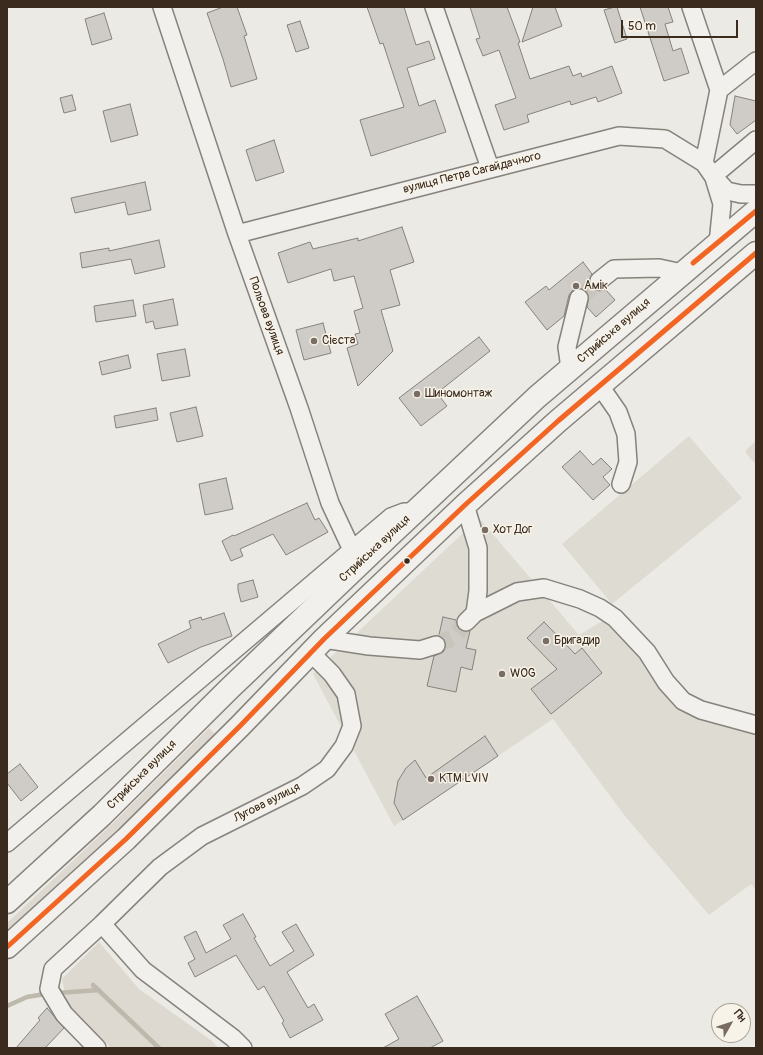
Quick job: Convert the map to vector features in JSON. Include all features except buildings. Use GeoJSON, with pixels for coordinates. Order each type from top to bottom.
{"type":"FeatureCollection","features":[{"type":"Feature","properties":{"kind":"highway","name":"Стрийська вулиця"},"geometry":{"type":"LineString","coordinates":[[7,902],[102,815],[217,701],[537,397],[756,211]]}},
{"type":"Feature","properties":{"kind":"highway"},"geometry":{"type":"LineString","coordinates":[[7,946],[126,839],[318,646],[465,505],[558,421],[756,253]]}},
{"type":"Feature","properties":{"kind":"street","name":"Польова вулиця"},"geometry":{"type":"LineString","coordinates":[[162,7],[236,234],[299,408],[330,503],[352,550]]}},
{"type":"Feature","properties":{"kind":"street"},"geometry":{"type":"LineString","coordinates":[[434,7],[490,168]]}},
{"type":"Feature","properties":{"kind":"street"},"geometry":{"type":"LineString","coordinates":[[691,7],[720,90],[709,169],[722,204],[718,243]]}},
{"type":"Feature","properties":{"kind":"street"},"geometry":{"type":"LineString","coordinates":[[720,90],[756,61]]}},
{"type":"Feature","properties":{"kind":"street","name":"вулиця Петра Сагайдачного"},"geometry":{"type":"LineString","coordinates":[[236,234],[619,136],[666,139],[709,169],[727,191],[741,194],[756,194]]}},
{"type":"Feature","properties":{"kind":"street"},"geometry":{"type":"LineString","coordinates":[[709,169],[756,140]]}},
{"type":"Feature","properties":{"kind":"street"},"geometry":{"type":"LineString","coordinates":[[599,281],[614,269],[659,268],[682,273]]}},
{"type":"Feature","properties":{"kind":"street"},"geometry":{"type":"LineString","coordinates":[[570,368],[568,347],[579,298]]}},
{"type":"Feature","properties":{"kind":"street"},"geometry":{"type":"LineString","coordinates":[[600,386],[618,412],[626,434],[628,462],[621,484]]}},
{"type":"Feature","properties":{"kind":"street"},"geometry":{"type":"LineString","coordinates":[[465,505],[478,548],[478,591],[470,617],[517,592],[544,588],[580,599],[600,608],[615,618],[647,652],[666,682],[683,701],[701,710],[756,725]]}},
{"type":"Feature","properties":{"kind":"street"},"geometry":{"type":"LineString","coordinates":[[7,843],[391,517],[404,512],[415,512]]}},
{"type":"Feature","properties":{"kind":"street"},"geometry":{"type":"LineString","coordinates":[[318,646],[370,646],[420,650],[436,645]]}},
{"type":"Feature","properties":{"kind":"street","name":"Лугова вулиця"},"geometry":{"type":"LineString","coordinates":[[97,1048],[64,1014],[49,989],[53,969],[102,924],[160,867],[202,836],[302,786],[327,769],[344,746],[352,726],[346,694],[332,674],[318,646]]}},
{"type":"Feature","properties":{"kind":"street"},"geometry":{"type":"LineString","coordinates":[[102,924],[143,970],[233,1038],[243,1048]]}},
{"type":"Feature","properties":{"kind":"shaded area"},"geometry":{"type":"Polygon","coordinates":[[[689,436],[742,498],[612,604],[562,544],[689,436]]]}},
{"type":"Feature","properties":{"kind":"shaded area"},"geometry":{"type":"Polygon","coordinates":[[[756,441],[756,465],[746,453],[746,450],[756,441]]]}},
{"type":"Feature","properties":{"kind":"shaded area"},"geometry":{"type":"Polygon","coordinates":[[[479,518],[579,635],[609,617],[672,692],[756,729],[756,890],[751,884],[709,915],[625,816],[553,719],[394,826],[313,674],[479,518]]]}},
{"type":"Feature","properties":{"kind":"shaded area"},"geometry":{"type":"Polygon","coordinates":[[[209,728],[217,736],[119,831],[7,935],[7,923],[113,823],[209,728]]]}},
{"type":"Feature","properties":{"kind":"shaded area"},"geometry":{"type":"Polygon","coordinates":[[[99,942],[139,989],[212,1041],[218,1048],[111,1048],[67,1003],[62,979],[99,942]]]}},
{"type":"Feature","properties":{"kind":"waterway"},"geometry":{"type":"LineString","coordinates":[[93,985],[159,1048]]}},
{"type":"Feature","properties":{"kind":"waterway"},"geometry":{"type":"LineString","coordinates":[[57,993],[99,990]]}},
{"type":"Feature","properties":{"kind":"waterway"},"geometry":{"type":"LineString","coordinates":[[7,1006],[27,997],[45,994]]}},
{"type":"Feature","properties":{"kind":"tunnel"},"geometry":{"type":"LineString","coordinates":[[579,298],[599,281]]}},
{"type":"Feature","properties":{"kind":"tunnel"},"geometry":{"type":"LineString","coordinates":[[436,645],[452,638],[466,622]]}},
{"type":"Feature","properties":{"kind":"transit line"},"geometry":{"type":"LineString","coordinates":[[693,263],[756,211]]}},
{"type":"Feature","properties":{"kind":"transit line"},"geometry":{"type":"LineString","coordinates":[[7,947],[126,839],[240,726],[324,639],[465,505],[558,421],[756,253]]}},
{"type":"Feature","properties":{"kind":"place","name":"Амік"},"geometry":{"type":"Point","coordinates":[576,286]}},
{"type":"Feature","properties":{"kind":"place","name":"Сієста"},"geometry":{"type":"Point","coordinates":[314,341]}},
{"type":"Feature","properties":{"kind":"place","name":"Шиномонтаж"},"geometry":{"type":"Point","coordinates":[417,394]}},
{"type":"Feature","properties":{"kind":"place","name":"Хот Дог"},"geometry":{"type":"Point","coordinates":[485,530]}},
{"type":"Feature","properties":{"kind":"place","name":"Бригадир"},"geometry":{"type":"Point","coordinates":[546,641]}},
{"type":"Feature","properties":{"kind":"place","name":"WOG"},"geometry":{"type":"Point","coordinates":[502,674]}},
{"type":"Feature","properties":{"kind":"place","name":"KTM LVIV"},"geometry":{"type":"Point","coordinates":[431,779]}}]}
